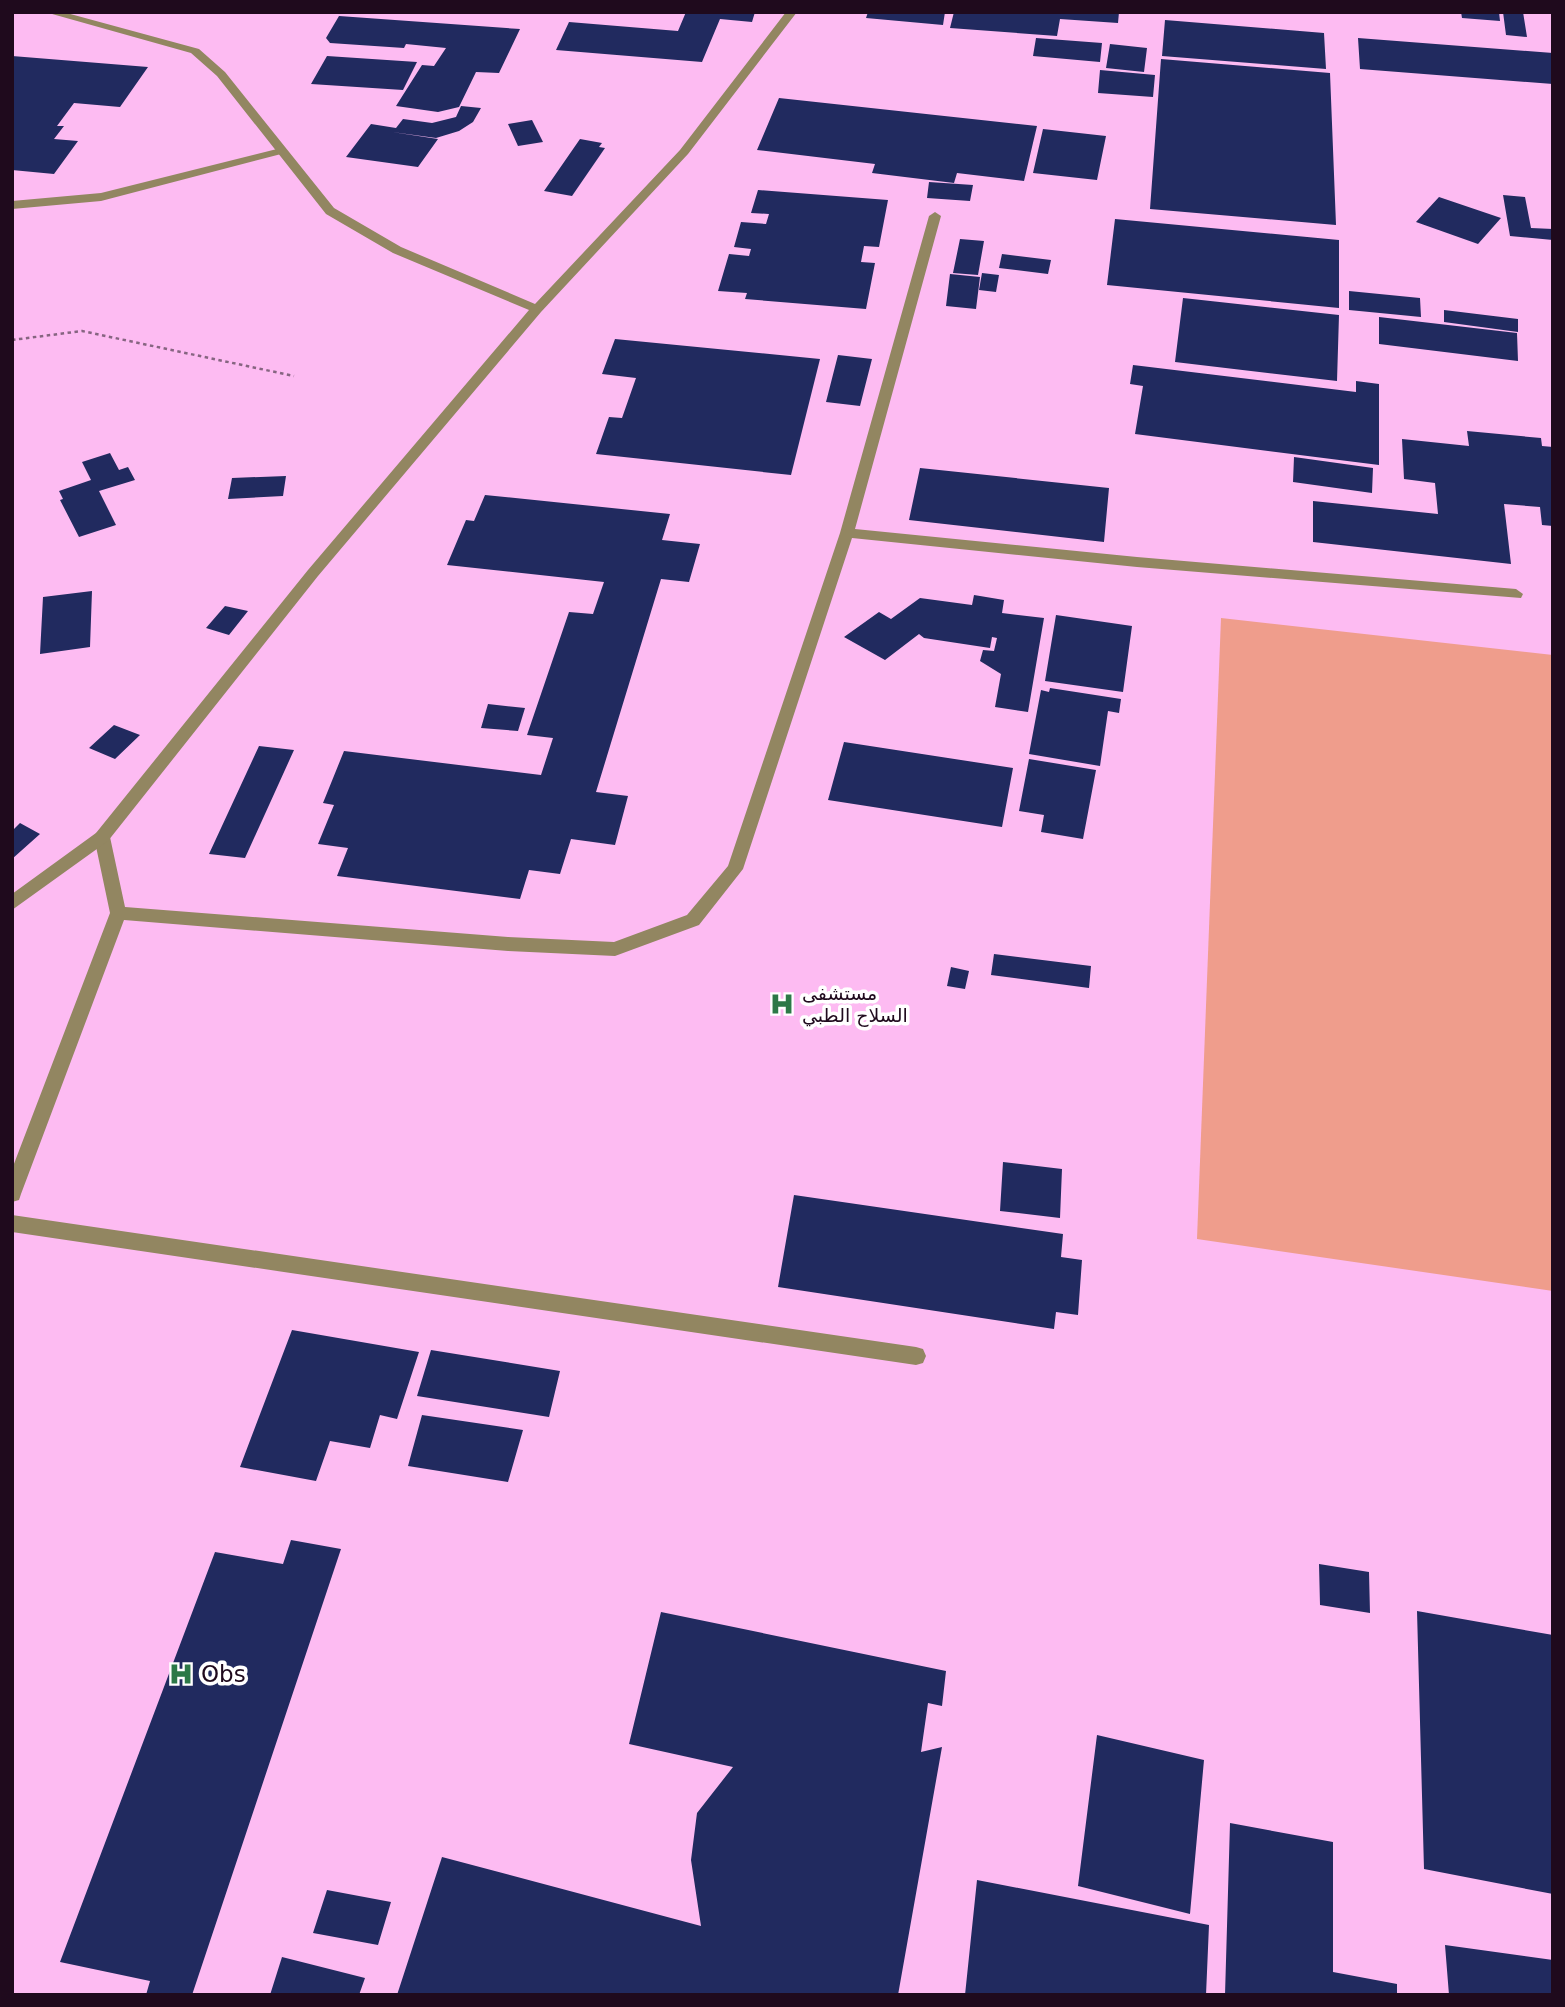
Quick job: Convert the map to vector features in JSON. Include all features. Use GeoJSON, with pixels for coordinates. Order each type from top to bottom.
{"type":"FeatureCollection","features":[{"type":"Feature","properties":{"kind":"street"},"geometry":{"type":"LineString","coordinates":[[50,12],[116,24],[195,51],[221,74],[330,211],[397,250],[537,309]]}},
{"type":"Feature","properties":{"kind":"street"},"geometry":{"type":"LineString","coordinates":[[12,903],[102,837],[313,573],[537,309],[684,152],[792,12]]}},
{"type":"Feature","properties":{"kind":"street"},"geometry":{"type":"LineString","coordinates":[[12,205],[101,197],[281,151]]}},
{"type":"Feature","properties":{"kind":"street"},"geometry":{"type":"LineString","coordinates":[[118,914],[508,944],[615,948],[693,920],[735,869],[847,533],[934,216]]}},
{"type":"Feature","properties":{"kind":"street"},"geometry":{"type":"LineString","coordinates":[[847,533],[1136,562],[1516,594]]}},
{"type":"Feature","properties":{"kind":"street"},"geometry":{"type":"LineString","coordinates":[[12,1194],[118,914],[102,837]]}},
{"type":"Feature","properties":{"kind":"street"},"geometry":{"type":"LineString","coordinates":[[12,1223],[916,1356]]}},
{"type":"Feature","properties":{"kind":"path"},"geometry":{"type":"LineString","coordinates":[[12,340],[82,331],[294,376]]}},
{"type":"Feature","properties":{"kind":"shaded area","name":"مستشفى السلاح الطبي"},"geometry":{"type":"Polygon","coordinates":[[[12,12],[1553,12],[1553,1995],[12,1995],[12,12]]]}},
{"type":"Feature","properties":{"kind":"shaded area"},"geometry":{"type":"Polygon","coordinates":[[[1221,618],[1553,655],[1553,1291],[1197,1239],[1221,618]]]}},
{"type":"Feature","properties":{"kind":"building"},"geometry":{"type":"Polygon","coordinates":[[[686,12],[755,12],[752,22],[720,19],[702,62],[556,50],[569,22],[678,31],[686,12]]]}},
{"type":"Feature","properties":{"kind":"building"},"geometry":{"type":"Polygon","coordinates":[[[868,12],[945,12],[943,25],[866,18],[868,12]]]}},
{"type":"Feature","properties":{"kind":"building"},"geometry":{"type":"Polygon","coordinates":[[[954,12],[1119,12],[1118,23],[1060,19],[1057,36],[950,28],[954,12]]]}},
{"type":"Feature","properties":{"kind":"building"},"geometry":{"type":"Polygon","coordinates":[[[1461,12],[1499,12],[1500,21],[1462,18],[1461,12]]]}},
{"type":"Feature","properties":{"kind":"building"},"geometry":{"type":"Polygon","coordinates":[[[1503,12],[1523,12],[1527,37],[1506,35],[1503,12]]]}},
{"type":"Feature","properties":{"kind":"building"},"geometry":{"type":"Polygon","coordinates":[[[339,16],[520,29],[499,73],[476,72],[459,107],[438,112],[396,106],[422,65],[434,66],[446,48],[406,44],[404,48],[330,43],[326,38],[339,16]]]}},
{"type":"Feature","properties":{"kind":"building"},"geometry":{"type":"Polygon","coordinates":[[[1165,20],[1324,33],[1326,69],[1162,56],[1165,20]]]}},
{"type":"Feature","properties":{"kind":"building"},"geometry":{"type":"Polygon","coordinates":[[[1036,38],[1102,43],[1100,62],[1033,56],[1036,38]]]}},
{"type":"Feature","properties":{"kind":"building"},"geometry":{"type":"Polygon","coordinates":[[[1358,38],[1553,53],[1553,84],[1360,69],[1358,38]]]}},
{"type":"Feature","properties":{"kind":"building"},"geometry":{"type":"Polygon","coordinates":[[[1110,44],[1147,48],[1144,72],[1106,68],[1110,44]]]}},
{"type":"Feature","properties":{"kind":"building"},"geometry":{"type":"Polygon","coordinates":[[[12,56],[148,67],[120,107],[74,103],[57,126],[64,126],[54,139],[78,141],[54,174],[12,170],[12,56]]]}},
{"type":"Feature","properties":{"kind":"building"},"geometry":{"type":"Polygon","coordinates":[[[327,56],[417,62],[403,90],[311,84],[327,56]]]}},
{"type":"Feature","properties":{"kind":"building"},"geometry":{"type":"Polygon","coordinates":[[[1161,59],[1330,73],[1336,225],[1150,209],[1161,59]]]}},
{"type":"Feature","properties":{"kind":"building"},"geometry":{"type":"Polygon","coordinates":[[[1100,70],[1155,75],[1153,97],[1098,93],[1100,70]]]}},
{"type":"Feature","properties":{"kind":"building"},"geometry":{"type":"Polygon","coordinates":[[[779,98],[1037,126],[1024,181],[957,173],[954,183],[872,173],[875,164],[757,150],[779,98]]]}},
{"type":"Feature","properties":{"kind":"building"},"geometry":{"type":"Polygon","coordinates":[[[461,106],[481,108],[473,122],[459,131],[436,138],[392,132],[438,139],[418,167],[346,157],[371,124],[396,128],[403,119],[432,123],[456,117],[461,106]]]}},
{"type":"Feature","properties":{"kind":"building"},"geometry":{"type":"Polygon","coordinates":[[[532,120],[543,142],[518,146],[508,124],[532,120]]]}},
{"type":"Feature","properties":{"kind":"building"},"geometry":{"type":"Polygon","coordinates":[[[1043,129],[1106,136],[1097,180],[1033,173],[1043,129]]]}},
{"type":"Feature","properties":{"kind":"building"},"geometry":{"type":"Polygon","coordinates":[[[580,139],[602,143],[599,147],[605,148],[572,196],[544,191],[580,139]]]}},
{"type":"Feature","properties":{"kind":"building"},"geometry":{"type":"Polygon","coordinates":[[[929,182],[973,185],[970,201],[927,198],[929,182]]]}},
{"type":"Feature","properties":{"kind":"building"},"geometry":{"type":"Polygon","coordinates":[[[758,190],[888,200],[879,247],[864,246],[861,262],[875,263],[866,309],[745,299],[747,293],[718,291],[729,254],[749,256],[751,249],[734,247],[741,222],[766,224],[769,214],[751,213],[758,190]]]}},
{"type":"Feature","properties":{"kind":"building"},"geometry":{"type":"Polygon","coordinates":[[[1503,195],[1525,197],[1531,228],[1553,229],[1553,240],[1510,236],[1503,195]]]}},
{"type":"Feature","properties":{"kind":"building"},"geometry":{"type":"Polygon","coordinates":[[[1439,197],[1501,218],[1478,244],[1416,222],[1439,197]]]}},
{"type":"Feature","properties":{"kind":"building"},"geometry":{"type":"Polygon","coordinates":[[[1115,219],[1339,240],[1339,308],[1107,285],[1115,219]]]}},
{"type":"Feature","properties":{"kind":"building"},"geometry":{"type":"Polygon","coordinates":[[[960,239],[984,241],[978,275],[953,273],[960,239]]]}},
{"type":"Feature","properties":{"kind":"building"},"geometry":{"type":"Polygon","coordinates":[[[1002,254],[1051,260],[1048,274],[999,268],[1002,254]]]}},
{"type":"Feature","properties":{"kind":"building"},"geometry":{"type":"Polygon","coordinates":[[[982,273],[999,275],[996,292],[979,290],[982,273]]]}},
{"type":"Feature","properties":{"kind":"building"},"geometry":{"type":"Polygon","coordinates":[[[950,274],[980,277],[976,309],[946,306],[950,274]]]}},
{"type":"Feature","properties":{"kind":"building"},"geometry":{"type":"Polygon","coordinates":[[[1349,291],[1420,298],[1421,317],[1349,310],[1349,291]]]}},
{"type":"Feature","properties":{"kind":"building"},"geometry":{"type":"Polygon","coordinates":[[[1183,298],[1339,315],[1337,381],[1175,362],[1183,298]]]}},
{"type":"Feature","properties":{"kind":"building"},"geometry":{"type":"Polygon","coordinates":[[[1444,310],[1518,319],[1518,332],[1444,322],[1444,310]]]}},
{"type":"Feature","properties":{"kind":"building"},"geometry":{"type":"Polygon","coordinates":[[[1379,317],[1517,333],[1518,361],[1379,344],[1379,317]]]}},
{"type":"Feature","properties":{"kind":"building"},"geometry":{"type":"Polygon","coordinates":[[[615,339],[820,359],[791,475],[596,454],[609,417],[622,418],[636,378],[602,374],[615,339]]]}},
{"type":"Feature","properties":{"kind":"building"},"geometry":{"type":"Polygon","coordinates":[[[838,355],[872,359],[860,406],[826,402],[838,355]]]}},
{"type":"Feature","properties":{"kind":"building"},"geometry":{"type":"Polygon","coordinates":[[[1133,365],[1356,392],[1356,381],[1379,384],[1379,465],[1135,434],[1143,386],[1130,384],[1133,365]]]}},
{"type":"Feature","properties":{"kind":"building"},"geometry":{"type":"Polygon","coordinates":[[[1467,431],[1541,438],[1542,446],[1553,447],[1553,526],[1542,525],[1540,507],[1504,504],[1511,564],[1313,542],[1313,501],[1438,514],[1435,483],[1404,479],[1402,439],[1469,446],[1467,431]]]}},
{"type":"Feature","properties":{"kind":"building"},"geometry":{"type":"Polygon","coordinates":[[[110,453],[119,470],[128,467],[135,480],[99,491],[116,525],[79,537],[60,500],[63,499],[59,491],[91,480],[82,462],[110,453]]]}},
{"type":"Feature","properties":{"kind":"building"},"geometry":{"type":"Polygon","coordinates":[[[1294,457],[1373,468],[1372,493],[1293,482],[1294,457]]]}},
{"type":"Feature","properties":{"kind":"building"},"geometry":{"type":"Polygon","coordinates":[[[920,468],[1109,488],[1104,542],[909,520],[920,468]]]}},
{"type":"Feature","properties":{"kind":"building"},"geometry":{"type":"Polygon","coordinates":[[[286,476],[283,496],[228,499],[232,478],[286,476]]]}},
{"type":"Feature","properties":{"kind":"building"},"geometry":{"type":"Polygon","coordinates":[[[485,495],[670,514],[662,540],[700,544],[689,582],[661,579],[596,792],[628,796],[615,845],[571,839],[560,874],[529,870],[520,899],[337,876],[348,848],[318,844],[334,805],[323,803],[344,751],[541,775],[553,738],[527,735],[569,612],[593,614],[604,582],[447,565],[466,520],[474,521],[485,495]]]}},
{"type":"Feature","properties":{"kind":"building"},"geometry":{"type":"Polygon","coordinates":[[[92,591],[90,647],[40,654],[43,597],[92,591]]]}},
{"type":"Feature","properties":{"kind":"building"},"geometry":{"type":"Polygon","coordinates":[[[974,595],[1004,600],[1002,613],[1044,618],[1028,712],[995,707],[1001,674],[980,661],[983,650],[994,651],[997,638],[992,637],[990,648],[924,638],[919,634],[885,660],[844,637],[879,612],[891,619],[920,598],[972,605],[974,595]]]}},
{"type":"Feature","properties":{"kind":"building"},"geometry":{"type":"Polygon","coordinates":[[[225,606],[248,611],[229,635],[206,628],[225,606]]]}},
{"type":"Feature","properties":{"kind":"building"},"geometry":{"type":"Polygon","coordinates":[[[1056,615],[1132,626],[1123,692],[1045,681],[1056,615]]]}},
{"type":"Feature","properties":{"kind":"building"},"geometry":{"type":"Polygon","coordinates":[[[1050,688],[1121,699],[1119,713],[1108,711],[1100,766],[1029,754],[1041,690],[1049,692],[1050,688]]]}},
{"type":"Feature","properties":{"kind":"building"},"geometry":{"type":"Polygon","coordinates":[[[488,704],[525,708],[518,731],[481,728],[488,704]]]}},
{"type":"Feature","properties":{"kind":"building"},"geometry":{"type":"Polygon","coordinates":[[[114,725],[140,735],[115,759],[89,748],[114,725]]]}},
{"type":"Feature","properties":{"kind":"building"},"geometry":{"type":"Polygon","coordinates":[[[844,742],[1013,768],[1002,827],[828,800],[844,742]]]}},
{"type":"Feature","properties":{"kind":"building"},"geometry":{"type":"Polygon","coordinates":[[[259,746],[294,750],[245,858],[209,854],[259,746]]]}},
{"type":"Feature","properties":{"kind":"building"},"geometry":{"type":"Polygon","coordinates":[[[1029,759],[1096,770],[1083,839],[1041,832],[1044,815],[1019,811],[1029,759]]]}},
{"type":"Feature","properties":{"kind":"building"},"geometry":{"type":"Polygon","coordinates":[[[20,823],[40,834],[12,859],[12,831],[20,823]]]}},
{"type":"Feature","properties":{"kind":"building"},"geometry":{"type":"Polygon","coordinates":[[[994,954],[1091,966],[1089,988],[991,975],[994,954]]]}},
{"type":"Feature","properties":{"kind":"building"},"geometry":{"type":"Polygon","coordinates":[[[951,967],[969,971],[965,989],[947,986],[951,967]]]}},
{"type":"Feature","properties":{"kind":"building"},"geometry":{"type":"Polygon","coordinates":[[[1003,1162],[1062,1169],[1060,1218],[1000,1211],[1003,1162]]]}},
{"type":"Feature","properties":{"kind":"building"},"geometry":{"type":"Polygon","coordinates":[[[794,1195],[1063,1234],[1061,1257],[1082,1260],[1078,1315],[1056,1312],[1054,1329],[778,1287],[794,1195]]]}},
{"type":"Feature","properties":{"kind":"building"},"geometry":{"type":"Polygon","coordinates":[[[292,1330],[419,1352],[397,1419],[380,1415],[370,1448],[330,1441],[316,1481],[240,1467],[292,1330]]]}},
{"type":"Feature","properties":{"kind":"building"},"geometry":{"type":"Polygon","coordinates":[[[431,1350],[560,1371],[549,1417],[417,1396],[431,1350]]]}},
{"type":"Feature","properties":{"kind":"building"},"geometry":{"type":"Polygon","coordinates":[[[422,1415],[523,1430],[508,1482],[408,1466],[422,1415]]]}},
{"type":"Feature","properties":{"kind":"building"},"geometry":{"type":"Polygon","coordinates":[[[291,1540],[341,1549],[192,1995],[146,1995],[150,1981],[60,1962],[215,1552],[283,1564],[291,1540]]]}},
{"type":"Feature","properties":{"kind":"building"},"geometry":{"type":"Polygon","coordinates":[[[1319,1564],[1369,1572],[1370,1613],[1320,1605],[1319,1564]]]}},
{"type":"Feature","properties":{"kind":"building"},"geometry":{"type":"Polygon","coordinates":[[[1417,1611],[1553,1635],[1553,1894],[1424,1869],[1417,1611]]]}},
{"type":"Feature","properties":{"kind":"building"},"geometry":{"type":"Polygon","coordinates":[[[661,1612],[946,1671],[942,1706],[928,1703],[921,1752],[942,1747],[898,1995],[397,1995],[442,1857],[701,1926],[691,1860],[697,1813],[733,1767],[629,1744],[661,1612]]]}},
{"type":"Feature","properties":{"kind":"building"},"geometry":{"type":"Polygon","coordinates":[[[1097,1735],[1204,1760],[1190,1914],[1078,1886],[1097,1735]]]}},
{"type":"Feature","properties":{"kind":"building"},"geometry":{"type":"Polygon","coordinates":[[[1230,1823],[1333,1842],[1333,1972],[1397,1984],[1397,1995],[1225,1995],[1230,1823]]]}},
{"type":"Feature","properties":{"kind":"building"},"geometry":{"type":"Polygon","coordinates":[[[977,1880],[1209,1925],[1206,1995],[965,1995],[977,1880]]]}},
{"type":"Feature","properties":{"kind":"building"},"geometry":{"type":"Polygon","coordinates":[[[327,1890],[391,1902],[378,1945],[313,1933],[327,1890]]]}},
{"type":"Feature","properties":{"kind":"building"},"geometry":{"type":"Polygon","coordinates":[[[1445,1945],[1553,1960],[1553,1995],[1449,1995],[1445,1945]]]}},
{"type":"Feature","properties":{"kind":"building"},"geometry":{"type":"Polygon","coordinates":[[[282,1957],[365,1978],[359,1995],[270,1995],[282,1957]]]}},
{"type":"Feature","properties":{"kind":"place","name":"مستشفى السلاح الطبي"},"geometry":{"type":"Point","coordinates":[782,1004]}},
{"type":"Feature","properties":{"kind":"place","name":"Obs"},"geometry":{"type":"Point","coordinates":[181,1674]}}]}
